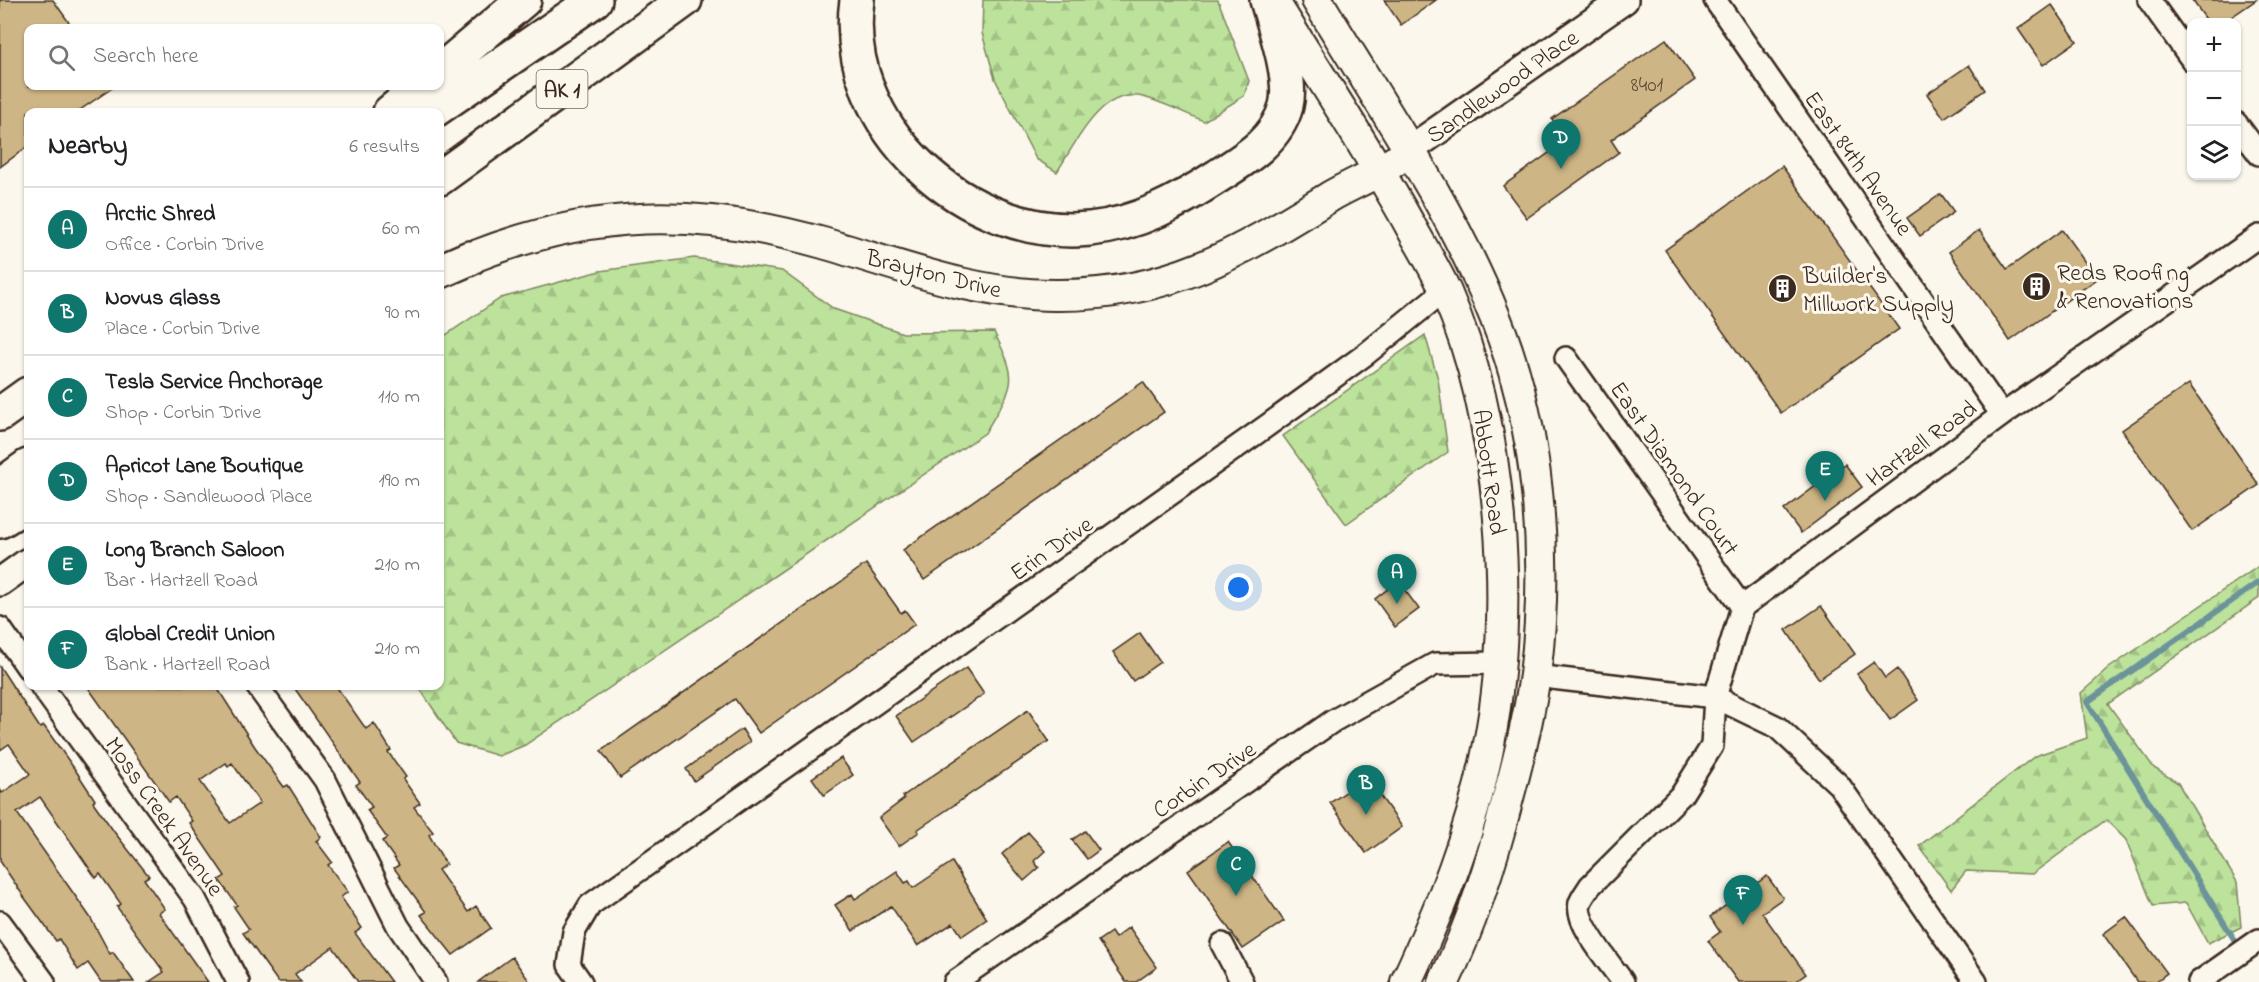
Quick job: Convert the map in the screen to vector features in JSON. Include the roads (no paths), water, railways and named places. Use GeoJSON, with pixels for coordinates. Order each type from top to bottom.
{"type":"FeatureCollection","features":[{"type":"Feature","properties":{"kind":"highway"},"geometry":{"type":"LineString","coordinates":[[444,68],[524,0]]}},
{"type":"Feature","properties":{"kind":"highway","name":"AK 1"},"geometry":{"type":"LineString","coordinates":[[438,108],[595,0]]}},
{"type":"Feature","properties":{"kind":"highway","name":"AK 1"},"geometry":{"type":"LineString","coordinates":[[444,175],[686,0]]}},
{"type":"Feature","properties":{"kind":"highway"},"geometry":{"type":"LineString","coordinates":[[857,0],[857,43],[863,71],[882,118],[909,157],[946,189],[971,204],[1016,222],[1066,229],[1111,226],[1148,216],[1189,194],[1245,159],[1270,136],[1286,105],[1287,83],[1267,0]]}},
{"type":"Feature","properties":{"kind":"highway"},"geometry":{"type":"LineString","coordinates":[[395,108],[417,90]]}},
{"type":"Feature","properties":{"kind":"highway"},"geometry":{"type":"LineString","coordinates":[[444,269],[470,258]]}},
{"type":"Feature","properties":{"kind":"highway"},"geometry":{"type":"LineString","coordinates":[[0,414],[24,397]]}},
{"type":"Feature","properties":{"kind":"highway"},"geometry":{"type":"LineString","coordinates":[[0,486],[24,469]]}},
{"type":"Feature","properties":{"kind":"highway"},"geometry":{"type":"LineString","coordinates":[[0,521],[24,506]]}},
{"type":"Feature","properties":{"kind":"main road","name":"Abbott Road"},"geometry":{"type":"LineString","coordinates":[[1272,0],[1380,171],[1445,290],[1469,350],[1490,444],[1500,544],[1499,663],[1488,748],[1462,848],[1427,937],[1406,982]]}},
{"type":"Feature","properties":{"kind":"main road","name":"Abbott Road"},"geometry":{"type":"LineString","coordinates":[[1317,0],[1457,232],[1491,308],[1527,418],[1538,503],[1541,610],[1535,676],[1521,750],[1493,859],[1444,982]]}},
{"type":"Feature","properties":{"kind":"main road","name":"Brayton Drive"},"geometry":{"type":"LineString","coordinates":[[470,258],[522,237],[576,225],[622,218],[690,218],[791,234],[920,273],[986,289],[1054,295],[1103,293],[1170,279],[1212,265],[1255,243],[1355,182],[1380,171],[1408,151]]}},
{"type":"Feature","properties":{"kind":"main road"},"geometry":{"type":"LineString","coordinates":[[1499,663],[1535,676]]}},
{"type":"Feature","properties":{"kind":"street","name":"Sandlewood Place"},"geometry":{"type":"LineString","coordinates":[[1408,151],[1624,0]]}},
{"type":"Feature","properties":{"kind":"street","name":"East 84th Avenue"},"geometry":{"type":"LineString","coordinates":[[1715,0],[2002,415]]}},
{"type":"Feature","properties":{"kind":"street"},"geometry":{"type":"LineString","coordinates":[[2149,0],[2187,53]]}},
{"type":"Feature","properties":{"kind":"street"},"geometry":{"type":"LineString","coordinates":[[2238,126],[2259,154]]}},
{"type":"Feature","properties":{"kind":"street","name":"Hartzell Road"},"geometry":{"type":"LineString","coordinates":[[1742,607],[2002,415],[2259,236]]}},
{"type":"Feature","properties":{"kind":"street","name":"Brayton Drive"},"geometry":{"type":"LineString","coordinates":[[444,274],[470,258]]}},
{"type":"Feature","properties":{"kind":"street","name":"Erin Drive"},"geometry":{"type":"LineString","coordinates":[[581,982],[569,965],[574,932],[590,905],[1304,400],[1366,354],[1445,290]]}},
{"type":"Feature","properties":{"kind":"street","name":"East Diamond Court"},"geometry":{"type":"LineString","coordinates":[[1566,358],[1742,607]]}},
{"type":"Feature","properties":{"kind":"street"},"geometry":{"type":"LineString","coordinates":[[0,582],[24,565]]}},
{"type":"Feature","properties":{"kind":"street"},"geometry":{"type":"LineString","coordinates":[[1623,982],[1590,936],[1579,912],[1580,903],[1590,886],[1682,794],[1712,746],[1715,697],[1742,607]]}},
{"type":"Feature","properties":{"kind":"street"},"geometry":{"type":"LineString","coordinates":[[0,628],[24,662]]}},
{"type":"Feature","properties":{"kind":"street","name":"Corbin Drive"},"geometry":{"type":"LineString","coordinates":[[955,982],[1333,721],[1434,664],[1499,663]]}},
{"type":"Feature","properties":{"kind":"street"},"geometry":{"type":"LineString","coordinates":[[1535,676],[1715,697],[1777,727],[1839,785],[1976,982]]}},
{"type":"Feature","properties":{"kind":"street","name":"Moss Creek Avenue"},"geometry":{"type":"LineString","coordinates":[[44,690],[195,899],[238,982]]}},
{"type":"Feature","properties":{"kind":"street"},"geometry":{"type":"LineString","coordinates":[[260,690],[325,780],[398,926],[436,982]]}},
{"type":"Feature","properties":{"kind":"street"},"geometry":{"type":"LineString","coordinates":[[0,922],[44,982]]}},
{"type":"Feature","properties":{"kind":"street"},"geometry":{"type":"LineString","coordinates":[[2199,982],[2259,940]]}},
{"type":"Feature","properties":{"kind":"street"},"geometry":{"type":"LineString","coordinates":[[1222,944],[1242,982]]}},
{"type":"Feature","properties":{"kind":"waterway"},"geometry":{"type":"LineString","coordinates":[[2234,939],[2087,702],[2259,582]]}},
{"type":"Feature","properties":{"kind":"place","name":"Apricot Lane Boutique"},"geometry":{"type":"Point","coordinates":[1561,169]}},
{"type":"Feature","properties":{"kind":"place","name":"Reds Roofing & Renovations"},"geometry":{"type":"Point","coordinates":[2036,286]}},
{"type":"Feature","properties":{"kind":"place","name":"Builder's Millwork Supply"},"geometry":{"type":"Point","coordinates":[1782,289]}},
{"type":"Feature","properties":{"kind":"place","name":"Long Branch Saloon"},"geometry":{"type":"Point","coordinates":[1825,501]}},
{"type":"Feature","properties":{"kind":"place","name":"Arctic Shred"},"geometry":{"type":"Point","coordinates":[1397,604]}},
{"type":"Feature","properties":{"kind":"place","name":"Novus Glass"},"geometry":{"type":"Point","coordinates":[1366,815]}},
{"type":"Feature","properties":{"kind":"place","name":"Tesla Service Anchorage"},"geometry":{"type":"Point","coordinates":[1236,896]}},
{"type":"Feature","properties":{"kind":"place","name":"Global Credit Union"},"geometry":{"type":"Point","coordinates":[1743,925]}}]}
